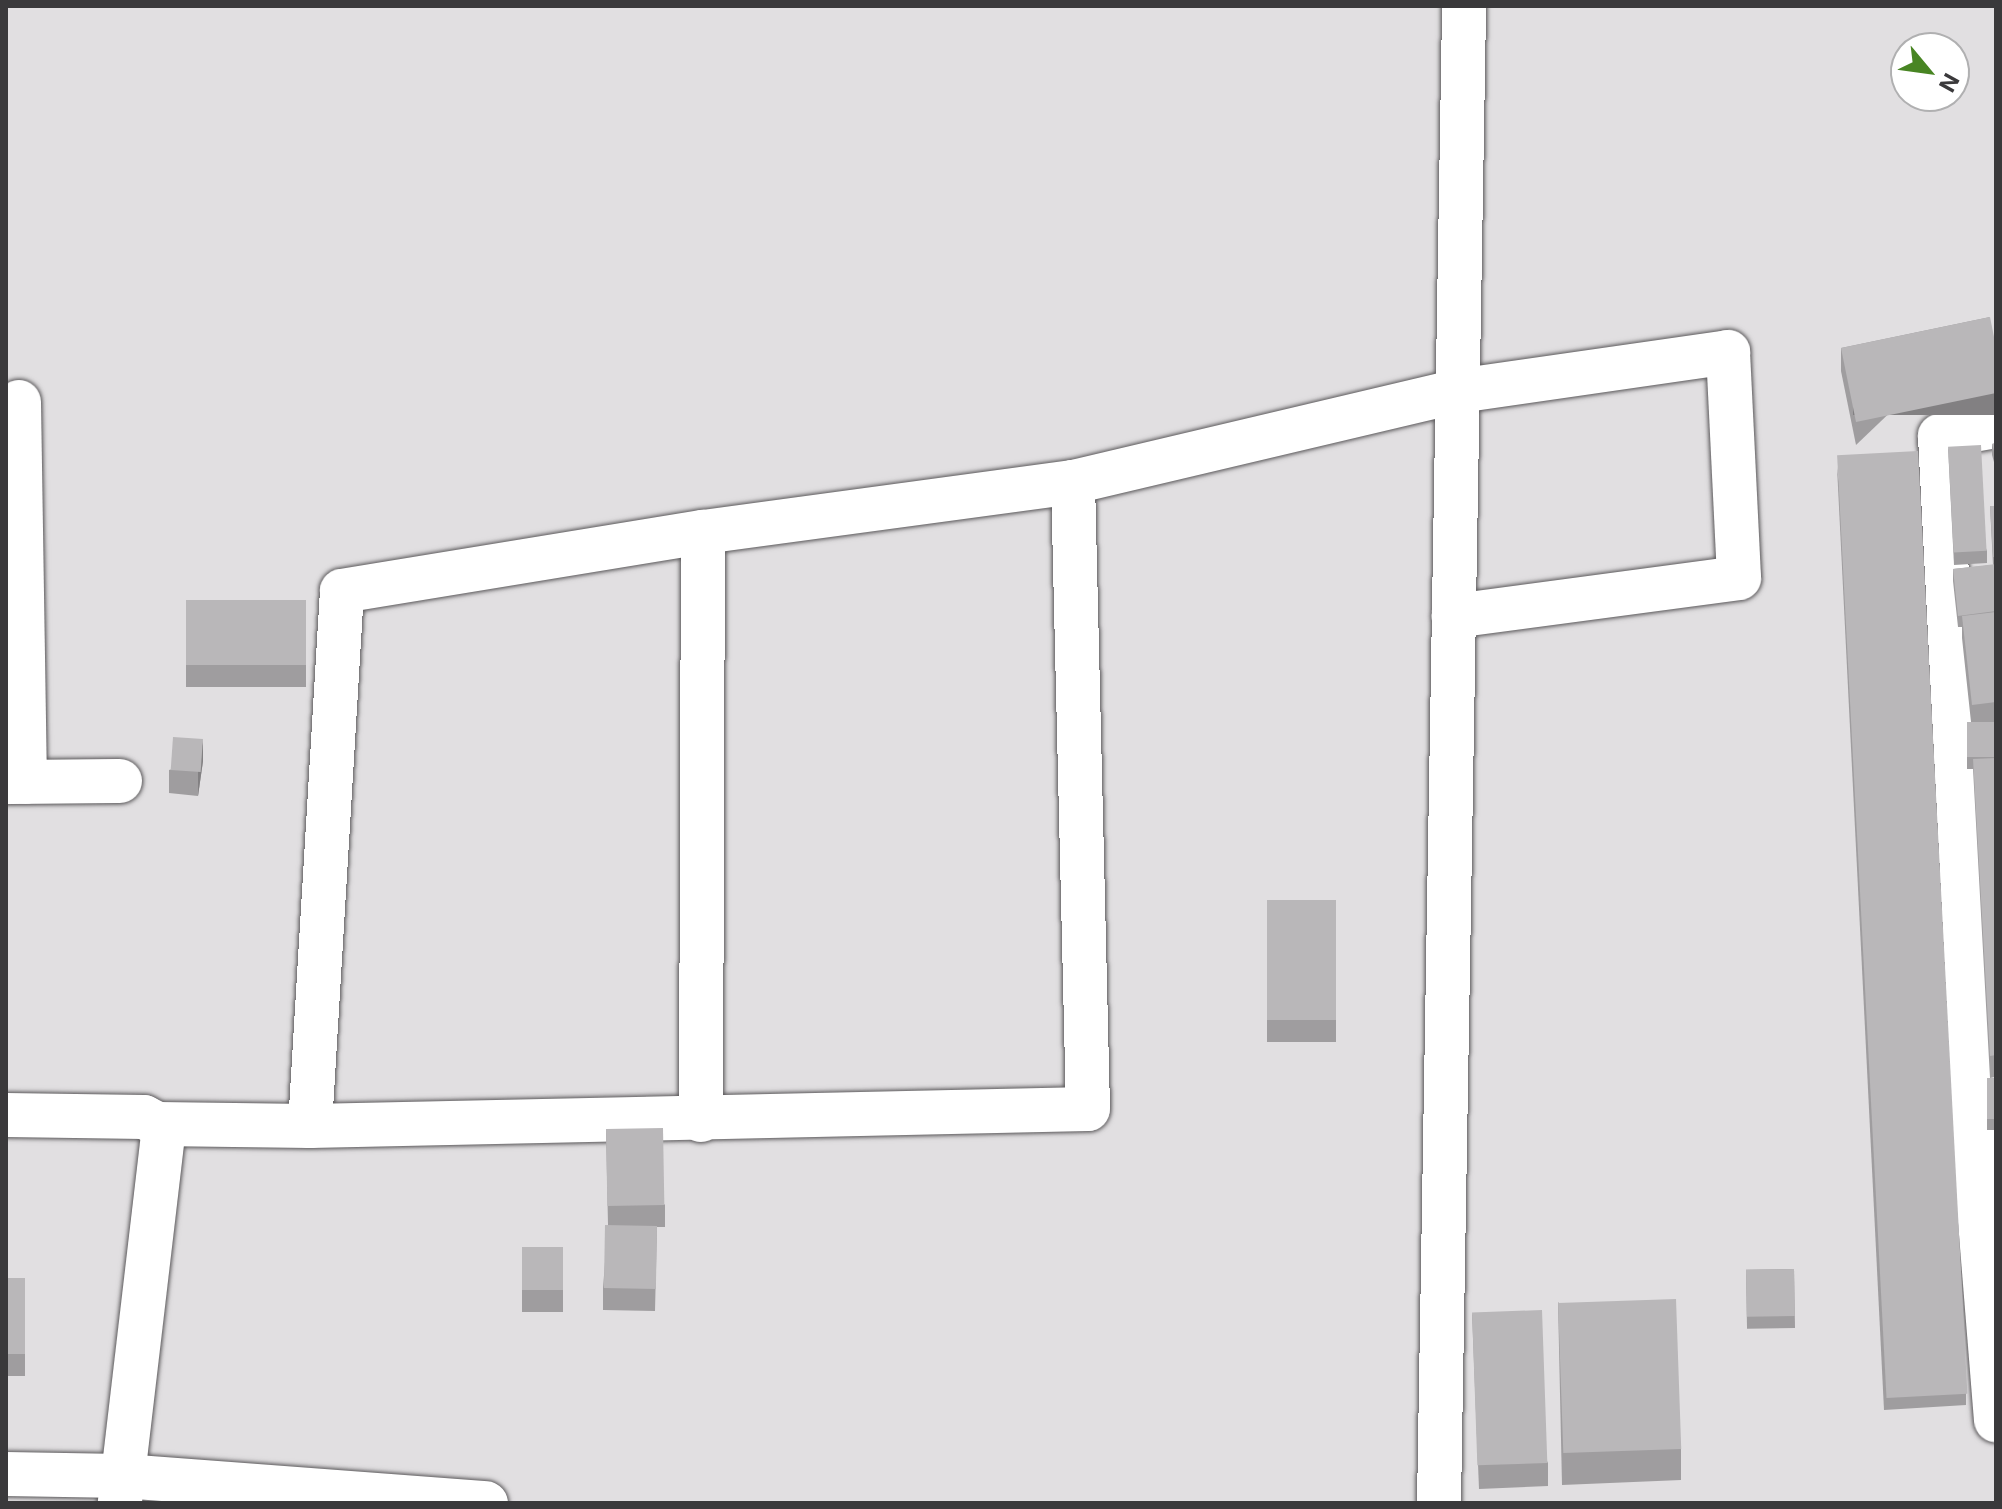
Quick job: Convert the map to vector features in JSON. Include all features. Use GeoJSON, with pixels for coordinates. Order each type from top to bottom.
{"type":"FeatureCollection","features":[{"type":"Feature","properties":{"kind":"street"},"geometry":{"type":"LineString","coordinates":[[1439,1503],[1464,6]]}},
{"type":"Feature","properties":{"kind":"street"},"geometry":{"type":"LineString","coordinates":[[310,1126],[342,591],[703,532],[1073,482],[1458,391],[1728,352],[1739,578],[1454,616]]}},
{"type":"Feature","properties":{"kind":"street"},"geometry":{"type":"LineString","coordinates":[[19,402],[16,782],[120,781]]}},
{"type":"Feature","properties":{"kind":"street"},"geometry":{"type":"LineString","coordinates":[[1996,426],[1940,436],[1987,1208],[1996,1420]]}},
{"type":"Feature","properties":{"kind":"street"},"geometry":{"type":"LineString","coordinates":[[6,1115],[144,1117],[158,1124],[310,1126],[701,1120],[1088,1109],[1073,482]]}},
{"type":"Feature","properties":{"kind":"street"},"geometry":{"type":"LineString","coordinates":[[701,1120],[703,532]]}},
{"type":"Feature","properties":{"kind":"street"},"geometry":{"type":"LineString","coordinates":[[121,1490],[163,1135],[158,1124]]}},
{"type":"Feature","properties":{"kind":"street"},"geometry":{"type":"LineString","coordinates":[[6,1474],[121,1490],[486,1503]]}},
{"type":"Feature","properties":{"kind":"building"},"geometry":{"type":"Polygon","coordinates":[[[1990,317],[1996,347],[1996,393],[1856,422],[1841,348],[1990,317]]]}},
{"type":"Feature","properties":{"kind":"building"},"geometry":{"type":"Polygon","coordinates":[[[1981,445],[1987,551],[1954,553],[1948,447],[1981,445]]]}},
{"type":"Feature","properties":{"kind":"building"},"geometry":{"type":"Polygon","coordinates":[[[1918,451],[1967,1394],[1887,1398],[1837,455],[1918,451]]]}},
{"type":"Feature","properties":{"kind":"building"},"geometry":{"type":"Polygon","coordinates":[[[1990,506],[1996,506],[1996,557],[1993,557],[1990,506]]]}},
{"type":"Feature","properties":{"kind":"building"},"geometry":{"type":"Polygon","coordinates":[[[1996,564],[1996,611],[1958,616],[1953,569],[1996,564]]]}},
{"type":"Feature","properties":{"kind":"building"},"geometry":{"type":"Polygon","coordinates":[[[186,600],[306,600],[306,665],[186,665],[186,600]]]}},
{"type":"Feature","properties":{"kind":"building"},"geometry":{"type":"Polygon","coordinates":[[[1996,612],[1996,702],[1972,705],[1962,616],[1996,612]]]}},
{"type":"Feature","properties":{"kind":"building"},"geometry":{"type":"Polygon","coordinates":[[[1967,722],[1996,722],[1996,757],[1967,757],[1967,722]]]}},
{"type":"Feature","properties":{"kind":"building"},"geometry":{"type":"Polygon","coordinates":[[[173,737],[203,739],[201,772],[171,770],[173,737]]]}},
{"type":"Feature","properties":{"kind":"building"},"geometry":{"type":"Polygon","coordinates":[[[1996,758],[1996,1055],[1990,1056],[1973,759],[1996,758]]]}},
{"type":"Feature","properties":{"kind":"building"},"geometry":{"type":"Polygon","coordinates":[[[1267,900],[1336,900],[1336,1020],[1267,1020],[1267,900]]]}},
{"type":"Feature","properties":{"kind":"building"},"geometry":{"type":"Polygon","coordinates":[[[1987,1078],[1996,1078],[1996,1119],[1987,1119],[1987,1078]]]}},
{"type":"Feature","properties":{"kind":"building"},"geometry":{"type":"Polygon","coordinates":[[[663,1128],[664,1205],[607,1206],[606,1129],[663,1128]]]}},
{"type":"Feature","properties":{"kind":"building"},"geometry":{"type":"Polygon","coordinates":[[[605,1225],[657,1226],[656,1289],[604,1288],[605,1225]]]}},
{"type":"Feature","properties":{"kind":"building"},"geometry":{"type":"Polygon","coordinates":[[[522,1247],[563,1247],[563,1290],[522,1290],[522,1247]]]}},
{"type":"Feature","properties":{"kind":"building"},"geometry":{"type":"Polygon","coordinates":[[[1794,1269],[1795,1316],[1747,1317],[1746,1270],[1794,1269]]]}},
{"type":"Feature","properties":{"kind":"building"},"geometry":{"type":"Polygon","coordinates":[[[6,1278],[25,1278],[25,1354],[6,1354],[6,1278]]]}},
{"type":"Feature","properties":{"kind":"building"},"geometry":{"type":"Polygon","coordinates":[[[1676,1299],[1681,1449],[1563,1453],[1558,1303],[1676,1299]]]}},
{"type":"Feature","properties":{"kind":"building"},"geometry":{"type":"Polygon","coordinates":[[[1542,1310],[1547,1463],[1477,1465],[1472,1312],[1542,1310]]]}}]}
